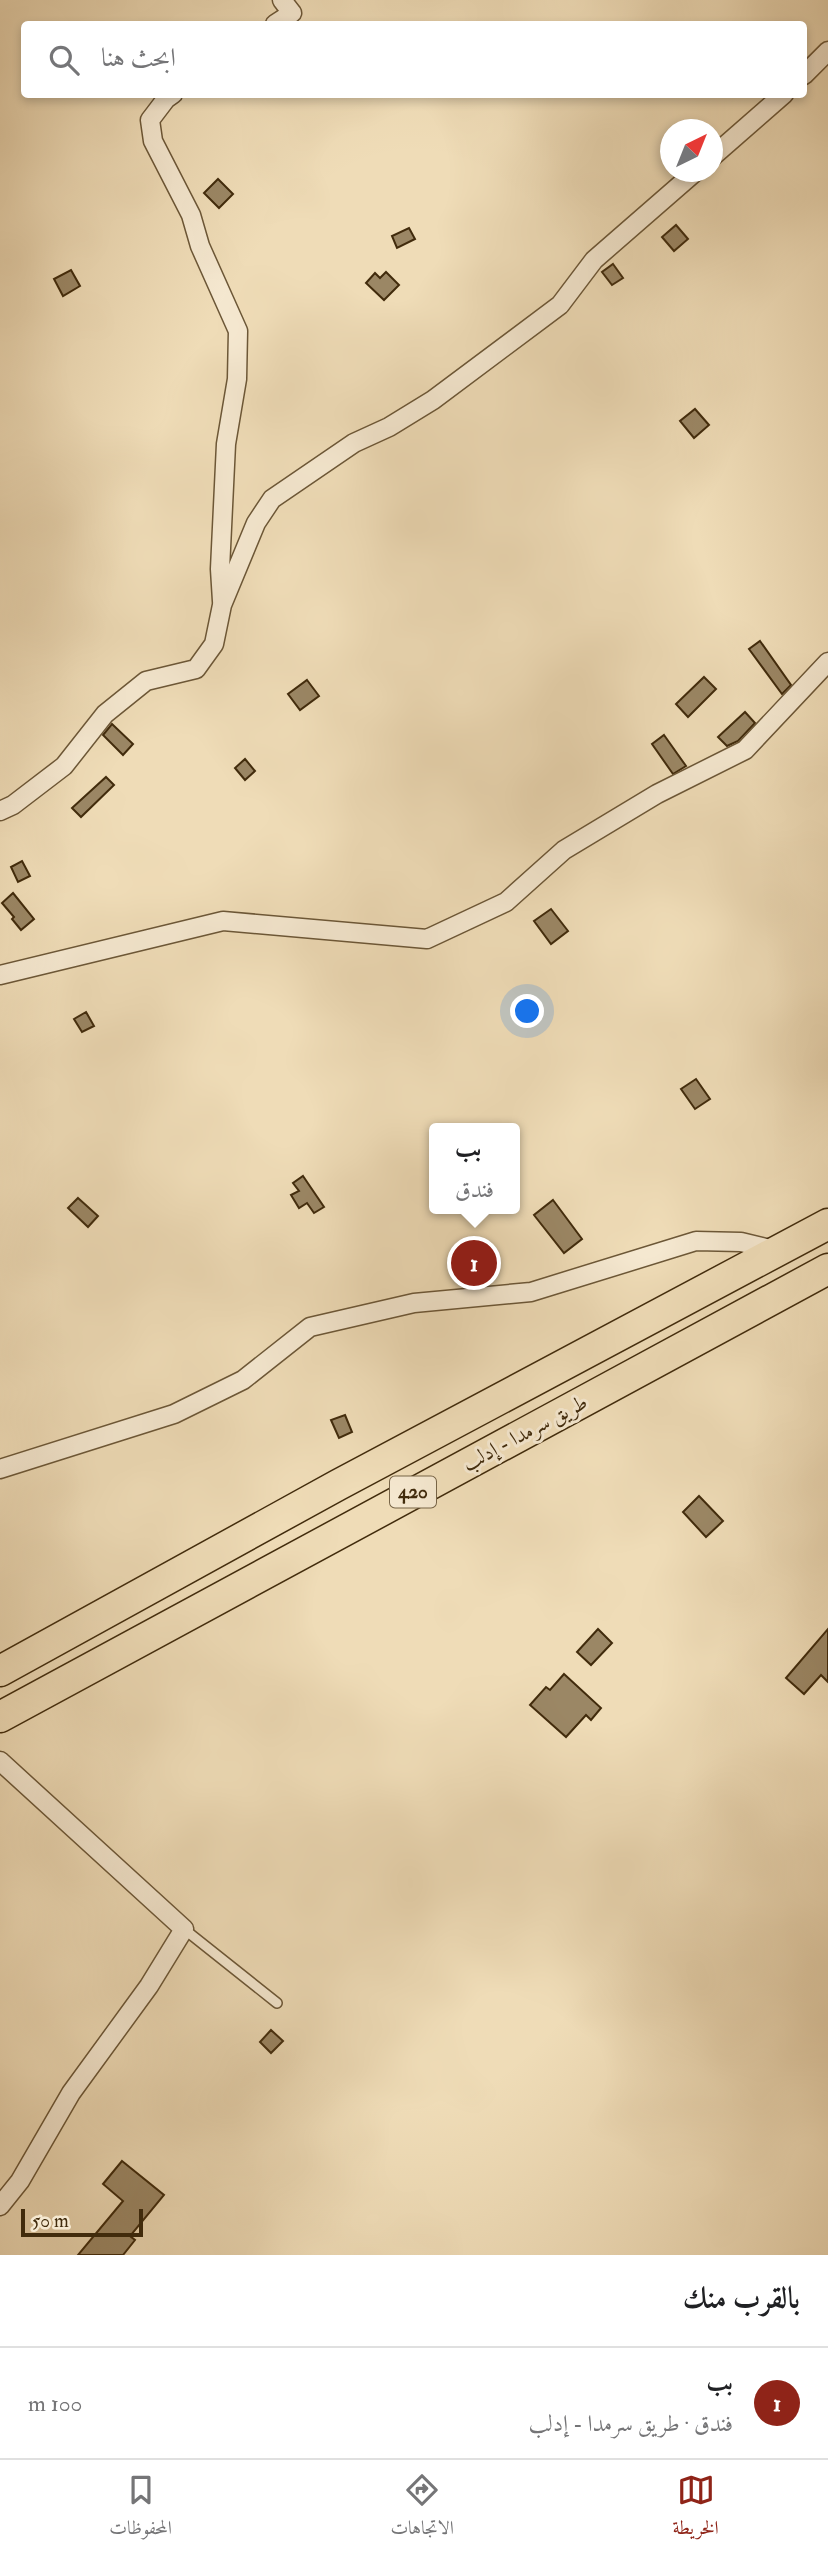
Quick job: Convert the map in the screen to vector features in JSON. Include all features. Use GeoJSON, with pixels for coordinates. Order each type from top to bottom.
{"type":"FeatureCollection","features":[{"type":"Feature","properties":{"kind":"highway","name":"طريق سرمدا - إدلب"},"geometry":{"type":"LineString","coordinates":[[0,1671],[338,1485],[828,1224]]}},
{"type":"Feature","properties":{"kind":"highway","name":"طريق سرمدا - إدلب"},"geometry":{"type":"LineString","coordinates":[[0,1717],[828,1269]]}},
{"type":"Feature","properties":{"kind":"highway"},"geometry":{"type":"LineString","coordinates":[[338,1485],[360,1521]]}},
{"type":"Feature","properties":{"kind":"street"},"geometry":{"type":"LineString","coordinates":[[280,21],[292,13],[282,0]]}},
{"type":"Feature","properties":{"kind":"street"},"geometry":{"type":"LineString","coordinates":[[807,71],[828,51]]}},
{"type":"Feature","properties":{"kind":"street"},"geometry":{"type":"LineString","coordinates":[[167,98],[150,120],[153,141],[191,215],[200,246],[238,331],[237,379],[226,443],[220,569],[222,604]]}},
{"type":"Feature","properties":{"kind":"street"},"geometry":{"type":"LineString","coordinates":[[723,147],[779,98]]}},
{"type":"Feature","properties":{"kind":"street"},"geometry":{"type":"LineString","coordinates":[[0,811],[13,805],[64,766],[105,715],[146,681],[196,669],[214,644],[222,604],[256,523],[272,499],[354,443],[389,427],[433,400],[550,313],[560,305],[594,260],[684,182]]}},
{"type":"Feature","properties":{"kind":"street"},"geometry":{"type":"LineString","coordinates":[[0,975],[223,921],[427,940],[506,902],[564,850],[657,794],[745,750],[828,662]]}},
{"type":"Feature","properties":{"kind":"street"},"geometry":{"type":"LineString","coordinates":[[0,1469],[174,1414],[243,1380],[310,1326],[414,1303],[531,1292],[696,1241],[741,1242],[778,1251]]}},
{"type":"Feature","properties":{"kind":"street"},"geometry":{"type":"LineString","coordinates":[[0,1761],[184,1929],[149,1986],[71,2093],[20,2181],[0,2206]]}},
{"type":"Feature","properties":{"kind":"lane"},"geometry":{"type":"LineString","coordinates":[[184,1929],[277,2003]]}},
{"type":"Feature","properties":{"kind":"building"},"geometry":{"type":"Polygon","coordinates":[[[218,179],[233,194],[219,208],[204,193],[218,179]]]}},
{"type":"Feature","properties":{"kind":"building"},"geometry":{"type":"Polygon","coordinates":[[[676,225],[688,239],[674,251],[662,237],[676,225]]]}},
{"type":"Feature","properties":{"kind":"building"},"geometry":{"type":"Polygon","coordinates":[[[409,228],[415,239],[397,248],[392,236],[409,228]]]}},
{"type":"Feature","properties":{"kind":"building"},"geometry":{"type":"Polygon","coordinates":[[[613,264],[623,278],[612,285],[602,272],[613,264]]]}},
{"type":"Feature","properties":{"kind":"building"},"geometry":{"type":"Polygon","coordinates":[[[71,270],[80,286],[63,296],[54,279],[71,270]]]}},
{"type":"Feature","properties":{"kind":"building"},"geometry":{"type":"Polygon","coordinates":[[[386,272],[399,285],[384,300],[366,283],[375,273],[380,278],[386,272]]]}},
{"type":"Feature","properties":{"kind":"building"},"geometry":{"type":"Polygon","coordinates":[[[695,409],[709,425],[694,438],[680,421],[695,409]]]}},
{"type":"Feature","properties":{"kind":"building"},"geometry":{"type":"Polygon","coordinates":[[[760,641],[791,685],[782,694],[749,649],[760,641]]]}},
{"type":"Feature","properties":{"kind":"building"},"geometry":{"type":"Polygon","coordinates":[[[704,677],[716,689],[688,717],[676,704],[704,677]]]}},
{"type":"Feature","properties":{"kind":"building"},"geometry":{"type":"Polygon","coordinates":[[[307,680],[319,696],[300,710],[288,694],[307,680]]]}},
{"type":"Feature","properties":{"kind":"building"},"geometry":{"type":"Polygon","coordinates":[[[745,712],[755,723],[738,741],[727,746],[718,737],[745,712]]]}},
{"type":"Feature","properties":{"kind":"building"},"geometry":{"type":"Polygon","coordinates":[[[112,724],[133,744],[123,755],[103,735],[112,724]]]}},
{"type":"Feature","properties":{"kind":"building"},"geometry":{"type":"Polygon","coordinates":[[[664,735],[686,766],[673,774],[652,744],[664,735]]]}},
{"type":"Feature","properties":{"kind":"building"},"geometry":{"type":"Polygon","coordinates":[[[245,759],[255,771],[245,780],[235,768],[245,759]]]}},
{"type":"Feature","properties":{"kind":"building"},"geometry":{"type":"Polygon","coordinates":[[[106,777],[114,785],[81,817],[72,808],[106,777]]]}},
{"type":"Feature","properties":{"kind":"building"},"geometry":{"type":"Polygon","coordinates":[[[22,861],[30,876],[18,882],[11,867],[22,861]]]}},
{"type":"Feature","properties":{"kind":"building"},"geometry":{"type":"Polygon","coordinates":[[[13,893],[34,919],[21,930],[2,903],[13,893]]]}},
{"type":"Feature","properties":{"kind":"building"},"geometry":{"type":"Polygon","coordinates":[[[551,909],[568,931],[551,944],[534,921],[551,909]]]}},
{"type":"Feature","properties":{"kind":"building"},"geometry":{"type":"Polygon","coordinates":[[[86,1012],[94,1026],[82,1032],[74,1019],[86,1012]]]}},
{"type":"Feature","properties":{"kind":"building"},"geometry":{"type":"Polygon","coordinates":[[[696,1079],[710,1099],[695,1109],[681,1089],[696,1079]]]}},
{"type":"Feature","properties":{"kind":"building"},"geometry":{"type":"Polygon","coordinates":[[[303,1176],[324,1207],[314,1213],[307,1203],[299,1208],[291,1195],[299,1191],[293,1183],[303,1176]]]}},
{"type":"Feature","properties":{"kind":"building"},"geometry":{"type":"Polygon","coordinates":[[[78,1198],[98,1216],[88,1227],[68,1208],[78,1198]]]}},
{"type":"Feature","properties":{"kind":"building"},"geometry":{"type":"Polygon","coordinates":[[[553,1200],[582,1239],[564,1253],[534,1215],[553,1200]]]}},
{"type":"Feature","properties":{"kind":"building"},"geometry":{"type":"Polygon","coordinates":[[[345,1415],[352,1432],[339,1438],[331,1420],[345,1415]]]}},
{"type":"Feature","properties":{"kind":"building"},"geometry":{"type":"Polygon","coordinates":[[[699,1496],[723,1521],[706,1537],[683,1512],[699,1496]]]}},
{"type":"Feature","properties":{"kind":"building"},"geometry":{"type":"Polygon","coordinates":[[[598,1629],[612,1643],[591,1665],[577,1652],[598,1629]]]}},
{"type":"Feature","properties":{"kind":"building"},"geometry":{"type":"Polygon","coordinates":[[[828,1629],[828,1682],[821,1675],[804,1694],[786,1678],[828,1629]]]}},
{"type":"Feature","properties":{"kind":"building"},"geometry":{"type":"Polygon","coordinates":[[[564,1674],[601,1708],[591,1720],[586,1715],[566,1737],[530,1705],[546,1687],[550,1690],[564,1674]]]}},
{"type":"Feature","properties":{"kind":"building"},"geometry":{"type":"Polygon","coordinates":[[[271,2030],[283,2041],[271,2053],[260,2042],[271,2030]]]}},
{"type":"Feature","properties":{"kind":"building"},"geometry":{"type":"Polygon","coordinates":[[[122,2161],[164,2195],[130,2236],[135,2240],[123,2255],[78,2255],[123,2201],[103,2184],[122,2161]]]}},
{"type":"Feature","properties":{"kind":"place","name":"بب"},"geometry":{"type":"Point","coordinates":[474,1263]}}]}
